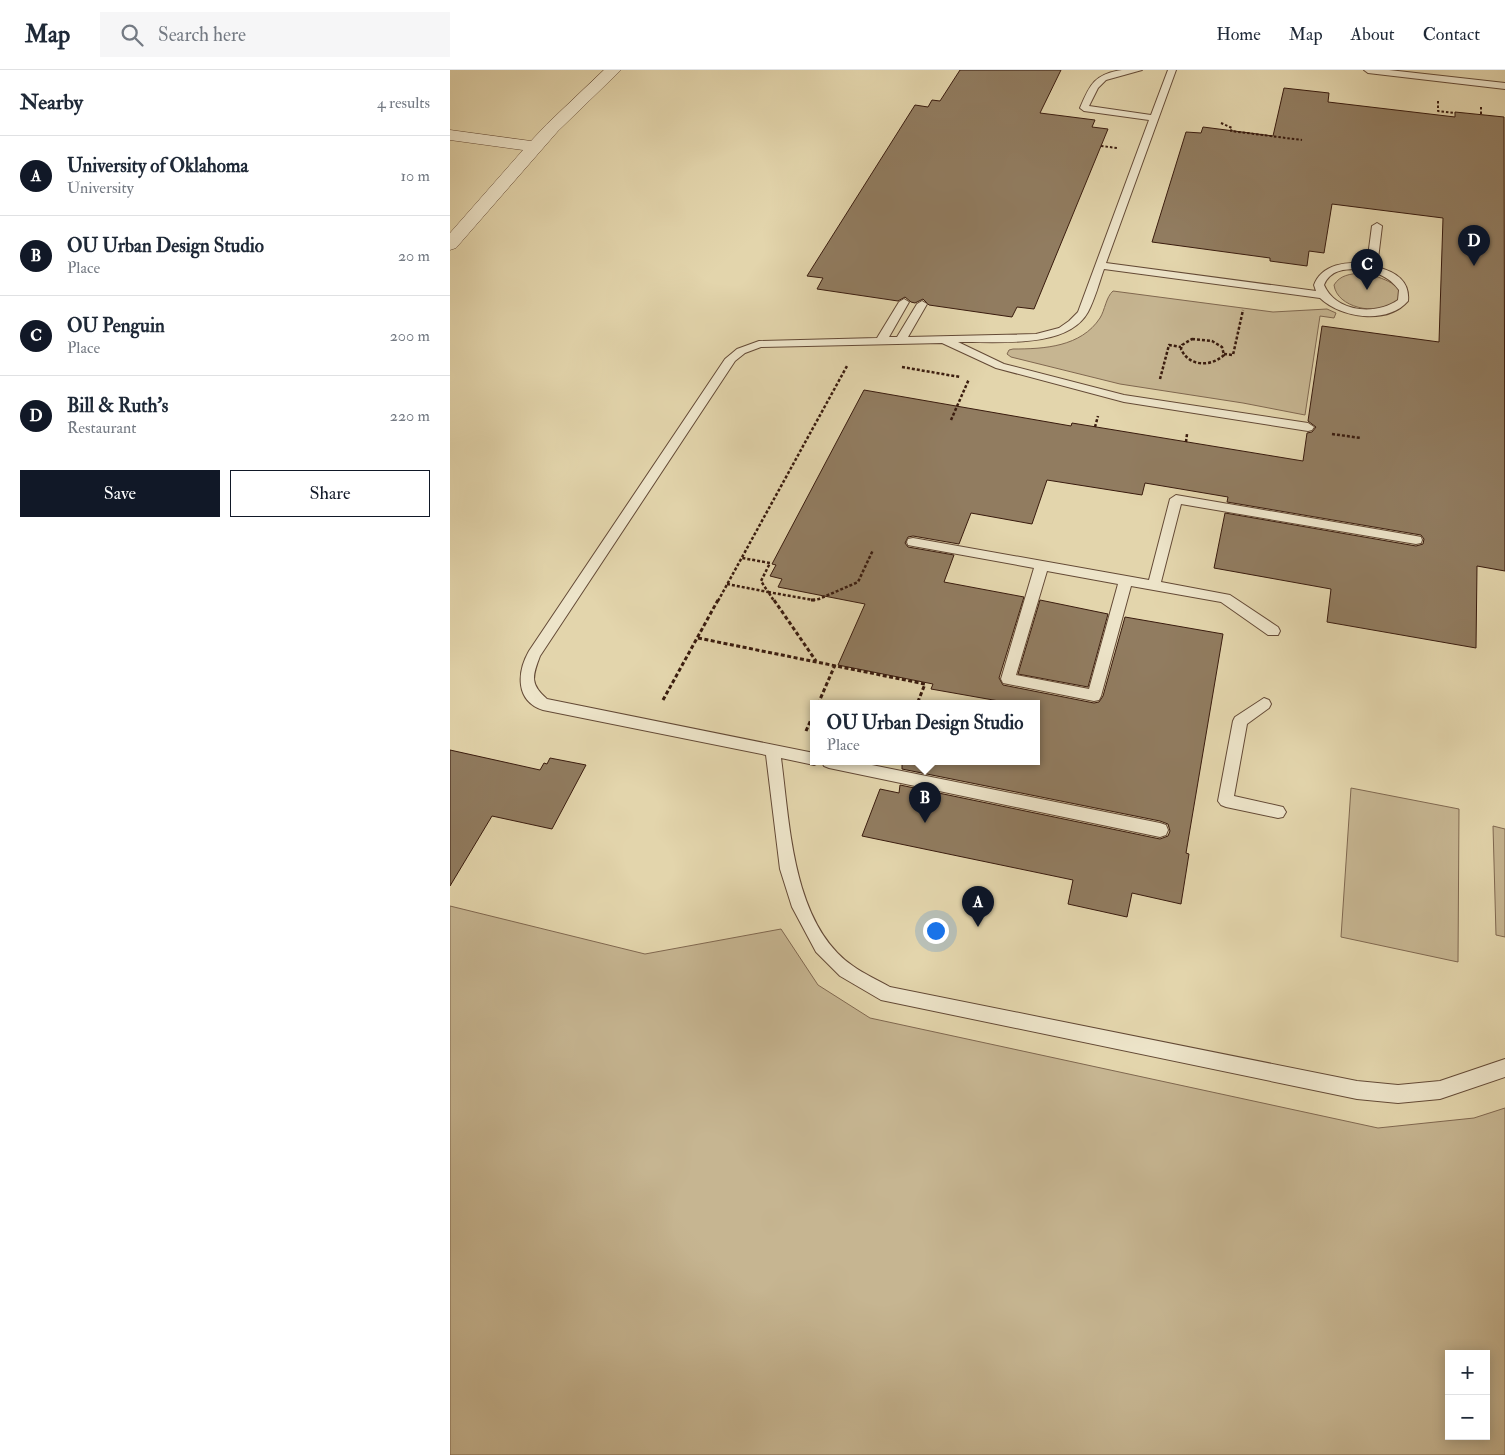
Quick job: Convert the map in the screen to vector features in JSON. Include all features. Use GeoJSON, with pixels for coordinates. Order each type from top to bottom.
{"type":"FeatureCollection","features":[{"type":"Feature","properties":{"kind":"street"},"geometry":{"type":"LineString","coordinates":[[450,244],[552,128],[612,70]]}},
{"type":"Feature","properties":{"kind":"street"},"geometry":{"type":"LineString","coordinates":[[450,136],[535,147]]}},
{"type":"Feature","properties":{"kind":"lane"},"geometry":{"type":"LineString","coordinates":[[1080,118],[1095,83],[1106,75],[1138,70]]}},
{"type":"Feature","properties":{"kind":"lane"},"geometry":{"type":"LineString","coordinates":[[810,757],[543,704],[530,693],[525,676],[534,655],[731,360],[741,351],[758,344],[1036,338],[1066,330],[1076,321],[1083,312],[1172,70]]}},
{"type":"Feature","properties":{"kind":"lane"},"geometry":{"type":"LineString","coordinates":[[1368,70],[1505,86]]}},
{"type":"Feature","properties":{"kind":"lane"},"geometry":{"type":"LineString","coordinates":[[1084,108],[1154,118]]}},
{"type":"Feature","properties":{"kind":"lane"},"geometry":{"type":"LineString","coordinates":[[1372,268],[1377,226]]}},
{"type":"Feature","properties":{"kind":"lane"},"geometry":{"type":"LineString","coordinates":[[1100,265],[1323,295]]}},
{"type":"Feature","properties":{"kind":"lane"},"geometry":{"type":"LineString","coordinates":[[1347,266],[1372,268],[1392,276],[1403,287],[1404,298],[1395,308],[1377,313],[1355,312],[1335,305],[1323,295],[1319,288],[1324,275],[1330,271],[1347,266]]}},
{"type":"Feature","properties":{"kind":"lane"},"geometry":{"type":"LineString","coordinates":[[881,341],[904,302]]}},
{"type":"Feature","properties":{"kind":"lane"},"geometry":{"type":"LineString","coordinates":[[901,340],[922,304]]}},
{"type":"Feature","properties":{"kind":"lane"},"geometry":{"type":"LineString","coordinates":[[942,340],[1000,366],[1124,398],[1308,427]]}},
{"type":"Feature","properties":{"kind":"lane"},"geometry":{"type":"LineString","coordinates":[[1154,585],[1176,500],[1416,540]]}},
{"type":"Feature","properties":{"kind":"lane"},"geometry":{"type":"LineString","coordinates":[[913,542],[1225,598],[1273,631]]}},
{"type":"Feature","properties":{"kind":"lane"},"geometry":{"type":"LineString","coordinates":[[1042,565],[1008,679],[1094,696],[1126,580]]}},
{"type":"Feature","properties":{"kind":"lane"},"geometry":{"type":"LineString","coordinates":[[1264,704],[1240,721],[1226,801],[1278,812]]}},
{"type":"Feature","properties":{"kind":"lane"},"geometry":{"type":"LineString","coordinates":[[773,750],[788,870],[800,908],[822,947],[846,971],[886,994],[1357,1090],[1398,1094],[1440,1090],[1505,1068]]}},
{"type":"Feature","properties":{"kind":"lane"},"geometry":{"type":"LineString","coordinates":[[844,765],[1160,830]]}},
{"type":"Feature","properties":{"kind":"path"},"geometry":{"type":"LineString","coordinates":[[1221,123],[1229,125],[1232,128],[1231,131],[1302,140]]}},
{"type":"Feature","properties":{"kind":"path"},"geometry":{"type":"LineString","coordinates":[[1224,354],[1234,355],[1249,285]]}},
{"type":"Feature","properties":{"kind":"path"},"geometry":{"type":"LineString","coordinates":[[1153,403],[1169,346],[1181,347],[1186,342],[1192,340],[1205,339],[1222,346],[1224,354]]}},
{"type":"Feature","properties":{"kind":"path"},"geometry":{"type":"LineString","coordinates":[[1181,347],[1185,358],[1198,363],[1217,361],[1224,354]]}},
{"type":"Feature","properties":{"kind":"path"},"geometry":{"type":"LineString","coordinates":[[663,701],[851,359]]}},
{"type":"Feature","properties":{"kind":"path"},"geometry":{"type":"LineString","coordinates":[[951,420],[969,378]]}},
{"type":"Feature","properties":{"kind":"path"},"geometry":{"type":"LineString","coordinates":[[727,584],[813,600],[828,596],[858,582],[873,550]]}},
{"type":"Feature","properties":{"kind":"path"},"geometry":{"type":"LineString","coordinates":[[742,558],[770,563],[761,581],[817,662]]}},
{"type":"Feature","properties":{"kind":"path"},"geometry":{"type":"LineString","coordinates":[[698,638],[925,684],[919,700]]}},
{"type":"Feature","properties":{"kind":"path"},"geometry":{"type":"LineString","coordinates":[[820,700],[836,666]]}},
{"type":"Feature","properties":{"kind":"path"},"geometry":{"type":"LineString","coordinates":[[804,735],[810,722]]}},
{"type":"Feature","properties":{"kind":"shaded area"},"geometry":{"type":"Polygon","coordinates":[[[1361,273],[1390,282],[1400,292],[1399,298],[1393,304],[1377,309],[1358,307],[1342,299],[1334,285],[1336,282],[1342,277],[1361,273]]]}},
{"type":"Feature","properties":{"kind":"shaded area"},"geometry":{"type":"Polygon","coordinates":[[[1113,291],[1273,312],[1327,309],[1336,313],[1334,318],[1320,316],[1305,415],[1243,403],[1120,384],[1011,357],[1007,354],[1009,350],[1013,349],[1049,347],[1061,344],[1083,335],[1100,318],[1113,291]]]}},
{"type":"Feature","properties":{"kind":"shaded area"},"geometry":{"type":"Polygon","coordinates":[[[1351,788],[1459,809],[1458,962],[1341,937],[1351,788]]]}},
{"type":"Feature","properties":{"kind":"shaded area"},"geometry":{"type":"Polygon","coordinates":[[[1493,826],[1505,829],[1505,937],[1496,935],[1493,826]]]}},
{"type":"Feature","properties":{"kind":"shaded area"},"geometry":{"type":"Polygon","coordinates":[[[450,906],[645,954],[781,929],[818,985],[870,1018],[1378,1128],[1474,1118],[1505,1108],[1505,1455],[450,1455],[450,906]]]}},
{"type":"Feature","properties":{"kind":"building"},"geometry":{"type":"Polygon","coordinates":[[[960,70],[1061,70],[1040,113],[1095,120],[1092,127],[1108,129],[1034,309],[1017,307],[1012,317],[929,305],[923,299],[915,303],[905,297],[898,301],[817,289],[823,278],[807,276],[915,105],[928,107],[932,100],[940,101],[960,70]]]}},
{"type":"Feature","properties":{"kind":"building"},"geometry":{"type":"Polygon","coordinates":[[[1284,88],[1329,93],[1328,102],[1455,117],[1455,112],[1504,117],[1505,571],[1477,566],[1476,648],[1327,622],[1331,589],[1214,568],[1225,513],[1416,546],[1423,544],[1424,539],[1421,535],[1227,502],[1228,497],[1145,483],[1142,495],[1047,480],[1032,524],[971,513],[959,544],[913,536],[908,537],[905,543],[908,547],[954,555],[944,582],[1024,597],[999,678],[1003,685],[1094,703],[1099,702],[1103,696],[1125,617],[1223,634],[1186,853],[1189,854],[1181,904],[1132,893],[1127,917],[1068,904],[1073,880],[862,836],[880,789],[899,793],[900,785],[1160,839],[1168,836],[1170,831],[1168,824],[1160,821],[902,769],[902,765],[1040,765],[1040,700],[993,700],[931,689],[933,684],[838,665],[865,604],[778,587],[782,579],[770,576],[776,565],[772,564],[864,390],[1071,426],[1072,423],[1303,461],[1307,433],[1312,432],[1316,427],[1308,421],[1322,326],[1439,342],[1443,218],[1332,204],[1324,253],[1309,251],[1307,266],[1270,261],[1270,258],[1152,242],[1186,132],[1201,133],[1203,127],[1273,136],[1284,88]]]}},
{"type":"Feature","properties":{"kind":"building"},"geometry":{"type":"Polygon","coordinates":[[[1040,600],[1108,614],[1088,687],[1018,674],[1040,600]]]}},
{"type":"Feature","properties":{"kind":"building"},"geometry":{"type":"Polygon","coordinates":[[[450,750],[540,770],[544,763],[547,764],[550,758],[586,765],[552,829],[492,816],[450,886],[450,750]]]}},
{"type":"Feature","properties":{"kind":"place","name":"Bill & Ruth's"},"geometry":{"type":"Point","coordinates":[1474,266]}},
{"type":"Feature","properties":{"kind":"place","name":"OU Penguin"},"geometry":{"type":"Point","coordinates":[1367,290]}},
{"type":"Feature","properties":{"kind":"place","name":"OU Urban Design Studio"},"geometry":{"type":"Point","coordinates":[925,823]}},
{"type":"Feature","properties":{"kind":"place","name":"University of Oklahoma"},"geometry":{"type":"Point","coordinates":[978,927]}}]}
